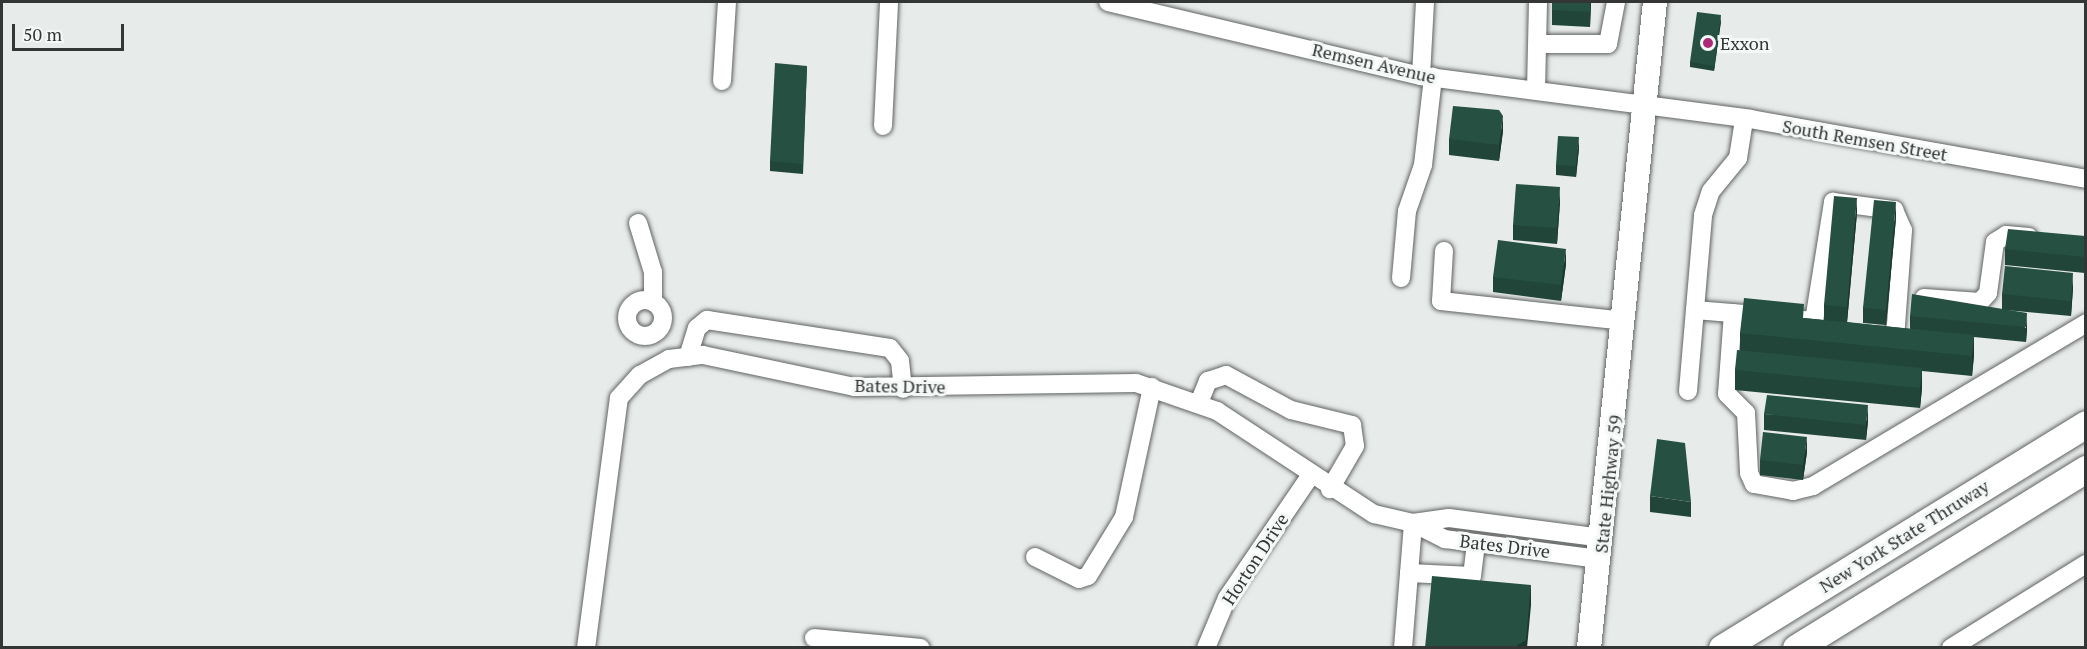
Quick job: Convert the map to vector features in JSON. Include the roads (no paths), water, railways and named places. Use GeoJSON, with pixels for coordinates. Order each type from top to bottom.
{"type":"FeatureCollection","features":[{"type":"Feature","properties":{"kind":"highway","name":"New York State Thruway"},"geometry":{"type":"LineString","coordinates":[[1722,648],[2085,424]]}},
{"type":"Feature","properties":{"kind":"highway","name":"New York State Thruway"},"geometry":{"type":"LineString","coordinates":[[1796,648],[2085,469]]}},
{"type":"Feature","properties":{"kind":"main road","name":"State Highway 59"},"geometry":{"type":"LineString","coordinates":[[1589,648],[1625,321],[1655,2]]}},
{"type":"Feature","properties":{"kind":"street"},"geometry":{"type":"LineString","coordinates":[[722,81],[727,2]]}},
{"type":"Feature","properties":{"kind":"street"},"geometry":{"type":"LineString","coordinates":[[884,126],[889,2]]}},
{"type":"Feature","properties":{"kind":"street","name":"Remsen Avenue"},"geometry":{"type":"LineString","coordinates":[[1108,2],[1427,77],[1644,104]]}},
{"type":"Feature","properties":{"kind":"street"},"geometry":{"type":"LineString","coordinates":[[1401,278],[1407,211],[1423,165],[1427,77],[1425,2]]}},
{"type":"Feature","properties":{"kind":"street"},"geometry":{"type":"LineString","coordinates":[[1540,44],[1608,44],[1616,2]]}},
{"type":"Feature","properties":{"kind":"street"},"geometry":{"type":"LineString","coordinates":[[1536,90],[1540,44],[1537,8]]}},
{"type":"Feature","properties":{"kind":"street","name":"South Remsen Street"},"geometry":{"type":"LineString","coordinates":[[1644,104],[1744,118],[2085,178]]}},
{"type":"Feature","properties":{"kind":"street"},"geometry":{"type":"LineString","coordinates":[[1688,391],[1702,215],[1711,191],[1738,158],[1744,118]]}},
{"type":"Feature","properties":{"kind":"street"},"geometry":{"type":"LineString","coordinates":[[1832,333],[1821,332],[1814,321],[1833,202],[1899,214],[1898,297],[1893,336],[1853,335]]}},
{"type":"Feature","properties":{"kind":"street"},"geometry":{"type":"LineString","coordinates":[[638,224],[653,272],[653,302],[663,316],[657,332],[669,359]]}},
{"type":"Feature","properties":{"kind":"street"},"geometry":{"type":"LineString","coordinates":[[1898,297],[1980,302],[1988,293],[1995,242],[2006,235],[2051,239]]}},
{"type":"Feature","properties":{"kind":"street"},"geometry":{"type":"LineString","coordinates":[[1444,251],[1441,301],[1625,321]]}},
{"type":"Feature","properties":{"kind":"street"},"geometry":{"type":"LineString","coordinates":[[653,302],[636,302],[626,317],[640,336],[657,332]]}},
{"type":"Feature","properties":{"kind":"street"},"geometry":{"type":"LineString","coordinates":[[1695,310],[1814,321]]}},
{"type":"Feature","properties":{"kind":"street"},"geometry":{"type":"LineString","coordinates":[[1733,313],[1727,394],[1746,413],[1749,473],[1754,484],[1793,491],[1813,486],[2085,323]]}},
{"type":"Feature","properties":{"kind":"street"},"geometry":{"type":"LineString","coordinates":[[688,357],[697,328],[707,320],[890,348],[900,361],[903,389]]}},
{"type":"Feature","properties":{"kind":"street","name":"Bates Drive"},"geometry":{"type":"LineString","coordinates":[[586,648],[619,398],[639,375],[669,359],[703,355],[855,387],[903,389],[1091,380],[1152,387],[1199,403],[1256,434],[1330,489],[1374,514],[1413,523],[1445,539],[1476,543],[1601,549]]}},
{"type":"Feature","properties":{"kind":"street"},"geometry":{"type":"LineString","coordinates":[[1199,403],[1208,381],[1226,375],[1291,410],[1352,425],[1357,434],[1352,455],[1330,489]]}},
{"type":"Feature","properties":{"kind":"street"},"geometry":{"type":"LineString","coordinates":[[1035,557],[1079,579],[1088,576],[1124,517],[1152,387]]}},
{"type":"Feature","properties":{"kind":"street","name":"Horton Drive"},"geometry":{"type":"LineString","coordinates":[[1206,648],[1227,598],[1311,475]]}},
{"type":"Feature","properties":{"kind":"street","name":"Bates Drive"},"geometry":{"type":"LineString","coordinates":[[1413,523],[1449,518],[1601,549]]}},
{"type":"Feature","properties":{"kind":"street"},"geometry":{"type":"LineString","coordinates":[[1403,648],[1413,523]]}},
{"type":"Feature","properties":{"kind":"street"},"geometry":{"type":"LineString","coordinates":[[1409,573],[1472,576],[1476,543]]}},
{"type":"Feature","properties":{"kind":"street"},"geometry":{"type":"LineString","coordinates":[[1951,648],[2085,564]]}},
{"type":"Feature","properties":{"kind":"street"},"geometry":{"type":"LineString","coordinates":[[814,638],[921,648]]}},
{"type":"Feature","properties":{"kind":"place","name":"Exxon"},"geometry":{"type":"Point","coordinates":[1708,43]}}]}
